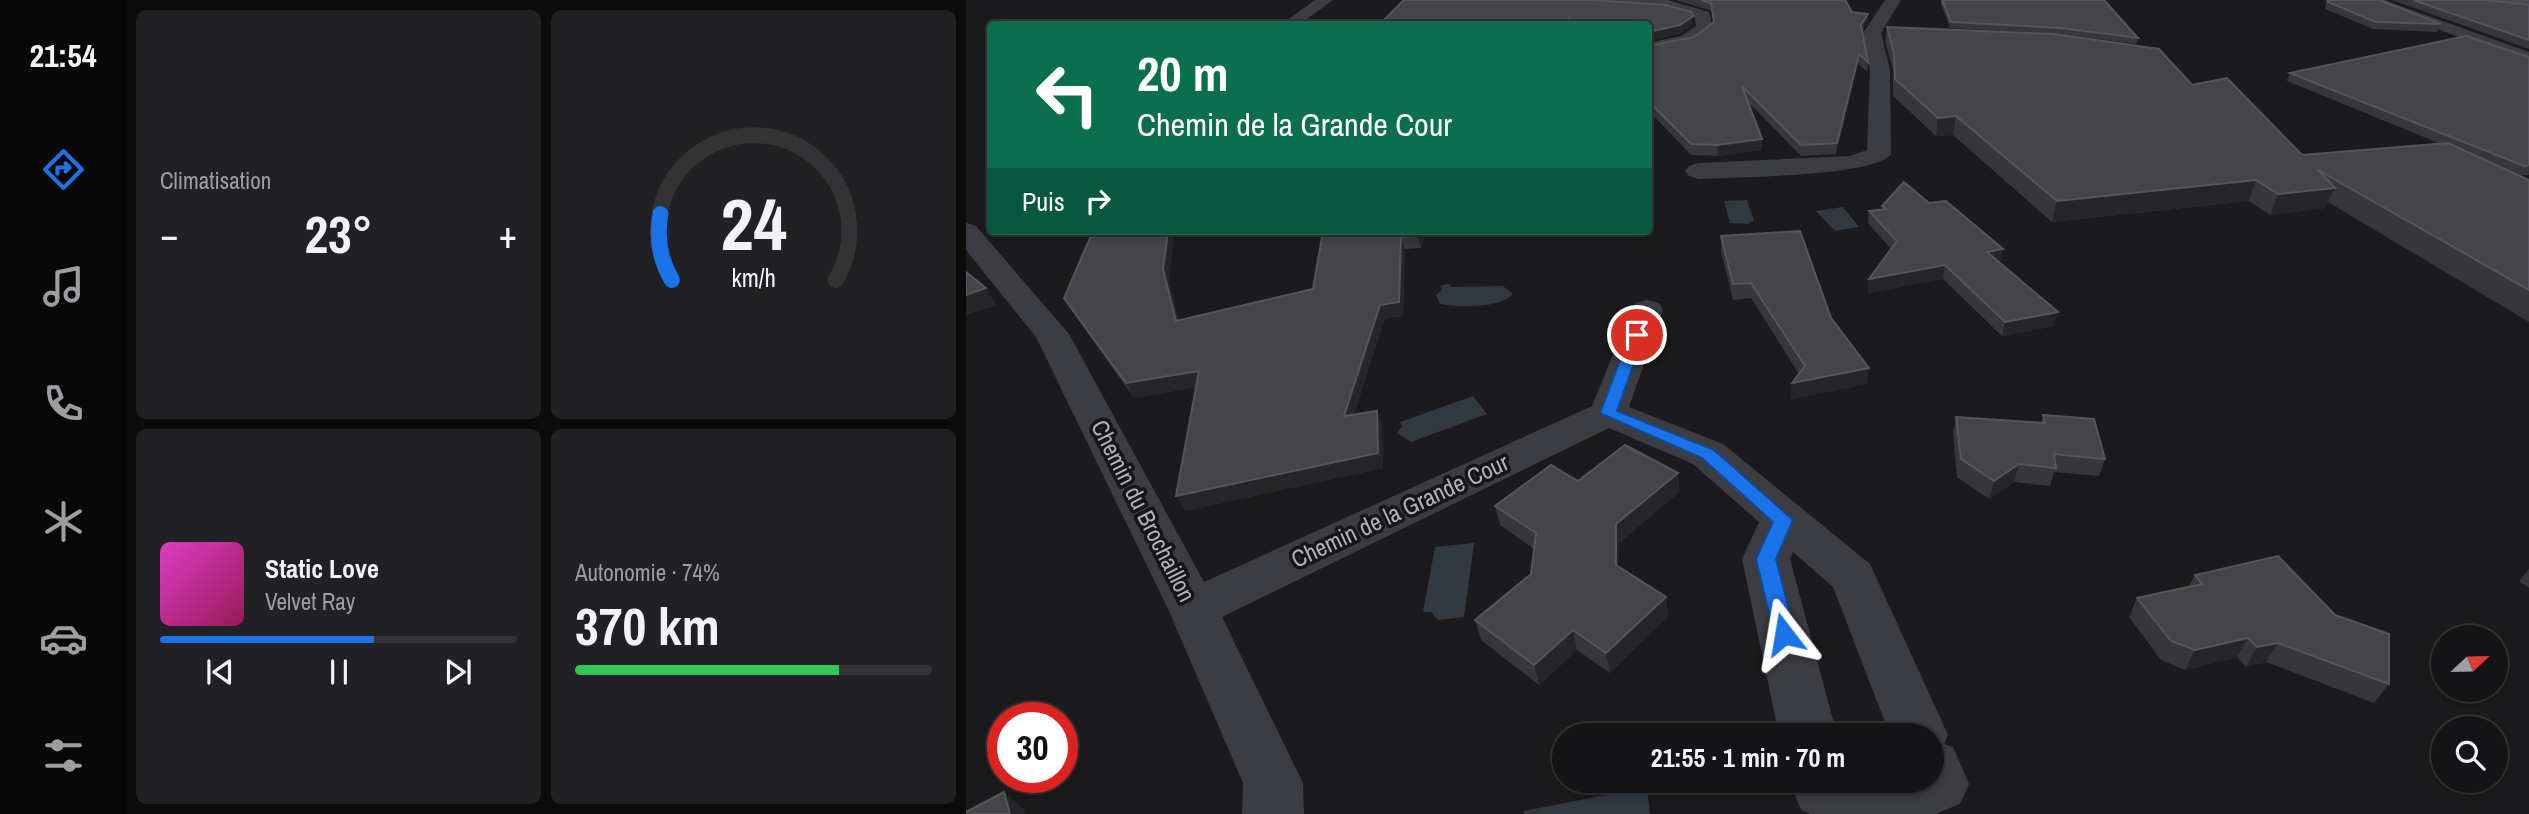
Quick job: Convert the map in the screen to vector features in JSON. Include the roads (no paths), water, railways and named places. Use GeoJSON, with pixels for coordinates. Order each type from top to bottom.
{"type":"FeatureCollection","features":[{"type":"Feature","properties":{"kind":"main road"},"geometry":{"type":"LineString","coordinates":[[2482,0],[2529,4]]}},
{"type":"Feature","properties":{"kind":"street"},"geometry":{"type":"LineString","coordinates":[[1294,21],[1325,0]]}},
{"type":"Feature","properties":{"kind":"street"},"geometry":{"type":"LineString","coordinates":[[1588,0],[1668,5],[1703,15],[1705,28],[1687,40],[1652,47]]}},
{"type":"Feature","properties":{"kind":"street"},"geometry":{"type":"LineString","coordinates":[[1698,171],[1853,163],[1879,155],[1880,70],[1872,33],[1893,0]]}},
{"type":"Feature","properties":{"kind":"street"},"geometry":{"type":"LineString","coordinates":[[2370,0],[2529,58]]}},
{"type":"Feature","properties":{"kind":"street"},"geometry":{"type":"LineString","coordinates":[[1872,33],[1899,34]]}},
{"type":"Feature","properties":{"kind":"street","name":"Chemin du Brochaillon"},"geometry":{"type":"LineString","coordinates":[[966,232],[1052,334],[1193,608],[1273,783],[1273,814]]}},
{"type":"Feature","properties":{"kind":"street"},"geometry":{"type":"LineString","coordinates":[[1647,310],[1608,413],[1708,454],[1853,577],[1914,723]]}},
{"type":"Feature","properties":{"kind":"street","name":"Chemin de la Grande Cour"},"geometry":{"type":"LineString","coordinates":[[1193,608],[1608,413]]}},
{"type":"Feature","properties":{"kind":"street"},"geometry":{"type":"LineString","coordinates":[[1783,520],[1766,559],[1805,723]]}},
{"type":"Feature","properties":{"kind":"street"},"geometry":{"type":"LineString","coordinates":[[1830,793],[1856,805],[1903,793]]}}]}
